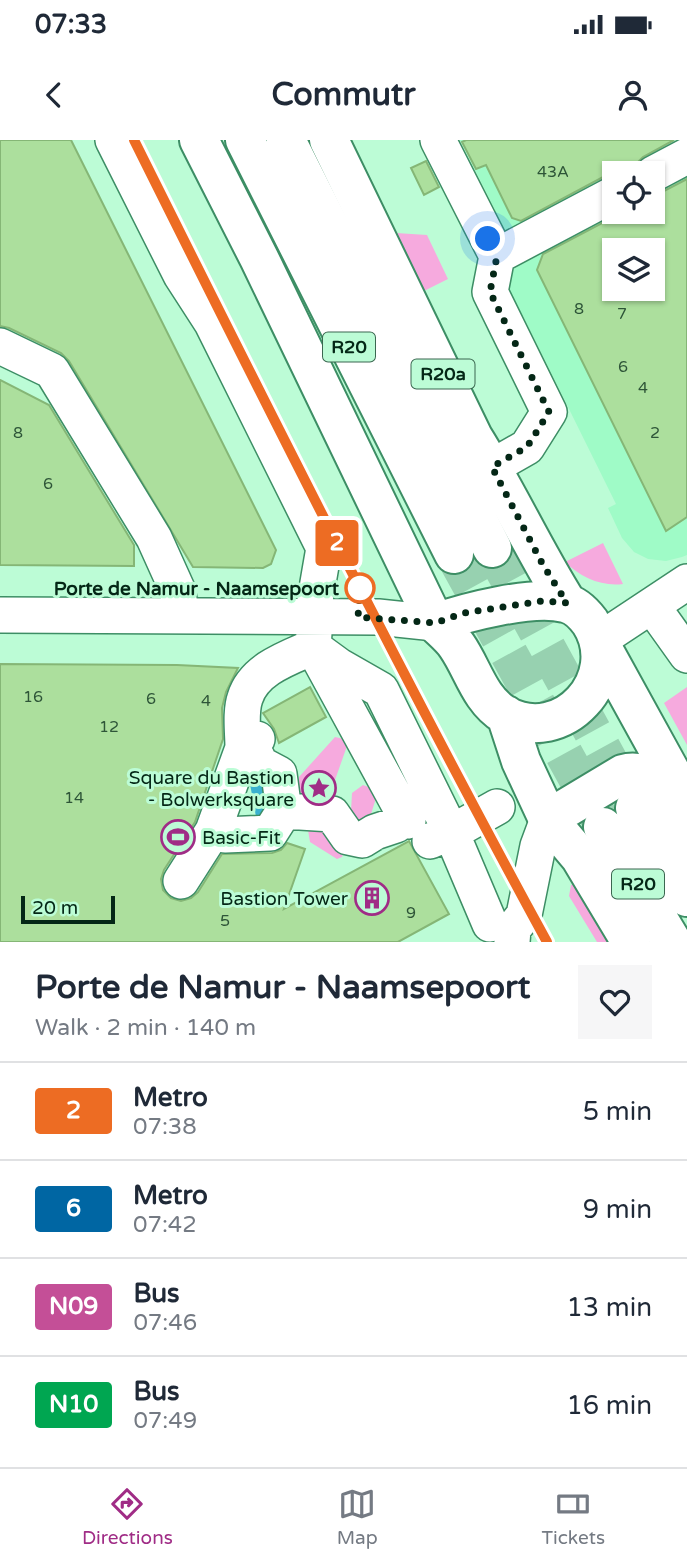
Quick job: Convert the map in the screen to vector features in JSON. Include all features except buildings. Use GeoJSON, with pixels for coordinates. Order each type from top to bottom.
{"type":"FeatureCollection","features":[{"type":"Feature","properties":{"kind":"main road"},"geometry":{"type":"LineString","coordinates":[[199,140],[486,699],[517,720],[543,721],[567,714],[593,689],[598,678],[601,665],[598,640]]}},
{"type":"Feature","properties":{"kind":"main road"},"geometry":{"type":"LineString","coordinates":[[216,140],[259,258]]}},
{"type":"Feature","properties":{"kind":"main road","name":"R20"},"geometry":{"type":"LineString","coordinates":[[245,140],[454,554]]}},
{"type":"Feature","properties":{"kind":"main road","name":"R20"},"geometry":{"type":"LineString","coordinates":[[286,140],[492,548]]}},
{"type":"Feature","properties":{"kind":"main road","name":"R20a"},"geometry":{"type":"LineString","coordinates":[[329,140],[473,437],[492,467],[543,565],[567,603]]}},
{"type":"Feature","properties":{"kind":"main road"},"geometry":{"type":"LineString","coordinates":[[450,627],[542,601],[567,603],[578,609],[587,618],[687,801]]}},
{"type":"Feature","properties":{"kind":"main road"},"geometry":{"type":"LineString","coordinates":[[506,715],[521,761],[548,819],[580,857],[631,942]]}},
{"type":"Feature","properties":{"kind":"main road"},"geometry":{"type":"LineString","coordinates":[[548,819],[623,774],[634,772],[643,774],[654,785],[687,840]]}},
{"type":"Feature","properties":{"kind":"main road","name":"R20"},"geometry":{"type":"LineString","coordinates":[[673,942],[619,818],[687,897]]}},
{"type":"Feature","properties":{"kind":"street"},"geometry":{"type":"LineString","coordinates":[[113,140],[181,275],[212,323],[324,548],[314,627],[402,823],[432,842],[497,807]]}},
{"type":"Feature","properties":{"kind":"street"},"geometry":{"type":"LineString","coordinates":[[438,140],[497,256],[490,292],[549,412],[527,447],[492,467]]}},
{"type":"Feature","properties":{"kind":"street"},"geometry":{"type":"LineString","coordinates":[[665,168],[687,156]]}},
{"type":"Feature","properties":{"kind":"street"},"geometry":{"type":"LineString","coordinates":[[497,256],[602,200]]}},
{"type":"Feature","properties":{"kind":"street"},"geometry":{"type":"LineString","coordinates":[[0,346],[52,371],[154,538],[177,589],[182,616]]}},
{"type":"Feature","properties":{"kind":"street"},"geometry":{"type":"LineString","coordinates":[[598,640],[673,592],[687,655]]}},
{"type":"Feature","properties":{"kind":"street"},"geometry":{"type":"LineString","coordinates":[[0,615],[378,617],[450,627]]}},
{"type":"Feature","properties":{"kind":"street"},"geometry":{"type":"LineString","coordinates":[[181,881],[219,833],[255,752],[244,699],[265,665],[314,627]]}},
{"type":"Feature","properties":{"kind":"street"},"geometry":{"type":"LineString","coordinates":[[314,627],[339,666],[381,690],[451,832],[493,934],[524,915],[538,846],[548,819]]}},
{"type":"Feature","properties":{"kind":"street"},"geometry":{"type":"LineString","coordinates":[[219,833],[270,833],[284,811],[279,774],[255,752]]}},
{"type":"Feature","properties":{"kind":"street"},"geometry":{"type":"LineString","coordinates":[[284,811],[332,814],[348,837],[362,840],[375,831],[402,823]]}},
{"type":"Feature","properties":{"kind":"shaded area"},"geometry":{"type":"Polygon","coordinates":[[[460,140],[580,140],[602,187],[602,224],[665,224],[665,180],[687,163],[687,555],[666,561],[648,559],[634,552],[622,538],[608,508],[616,504],[523,316],[514,319],[506,294],[510,275],[521,260],[506,237],[491,224],[495,210],[460,140]]]}},
{"type":"Feature","properties":{"kind":"shaded area"},"geometry":{"type":"Polygon","coordinates":[[[396,233],[427,235],[448,279],[424,291],[396,233]]]}},
{"type":"Feature","properties":{"kind":"shaded area"},"geometry":{"type":"Polygon","coordinates":[[[603,543],[623,584],[592,580],[565,562],[603,543]]]}},
{"type":"Feature","properties":{"kind":"shaded area"},"geometry":{"type":"Polygon","coordinates":[[[687,687],[687,745],[664,703],[687,687]]]}},
{"type":"Feature","properties":{"kind":"shaded area"},"geometry":{"type":"Polygon","coordinates":[[[335,737],[344,739],[347,746],[329,797],[302,798],[298,788],[299,777],[335,737]]]}},
{"type":"Feature","properties":{"kind":"shaded area"},"geometry":{"type":"Polygon","coordinates":[[[363,785],[371,788],[376,798],[367,827],[350,829],[352,793],[363,785]]]}},
{"type":"Feature","properties":{"kind":"shaded area"},"geometry":{"type":"Polygon","coordinates":[[[317,822],[345,849],[342,857],[337,859],[310,842],[308,830],[317,822]]]}},
{"type":"Feature","properties":{"kind":"shaded area"},"geometry":{"type":"Polygon","coordinates":[[[575,884],[612,942],[597,942],[569,896],[571,885],[575,884]]]}},
{"type":"Feature","properties":{"kind":"water"},"geometry":{"type":"Polygon","coordinates":[[[262,776],[268,822],[257,822],[250,784],[255,778],[262,776]]]}},
{"type":"Feature","properties":{"kind":"tunnel"},"geometry":{"type":"LineString","coordinates":[[492,548],[634,807]]}},
{"type":"Feature","properties":{"kind":"tunnel"},"geometry":{"type":"LineString","coordinates":[[454,554],[603,825]]}},
{"type":"Feature","properties":{"kind":"metro line","name":"2"},"geometry":{"type":"LineString","coordinates":[[134,140],[440,746],[547,942]]}},
{"type":"Feature","properties":{"kind":"place","name":"Porte de Namur - Naamsepoort"},"geometry":{"type":"Point","coordinates":[360,588]}},
{"type":"Feature","properties":{"kind":"place","name":"Square du Bastion - Bolwerksquare"},"geometry":{"type":"Point","coordinates":[319,788]}},
{"type":"Feature","properties":{"kind":"place","name":"Basic-Fit"},"geometry":{"type":"Point","coordinates":[178,837]}},
{"type":"Feature","properties":{"kind":"place","name":"Bastion Tower"},"geometry":{"type":"Point","coordinates":[372,898]}},
{"type":"Feature","properties":{"kind":"route"},"geometry":{"type":"LineString","coordinates":[[360,588],[358,617],[435,623],[464,613],[542,601],[567,603],[543,565],[492,467],[527,447],[549,412],[490,292],[497,256],[488,239]]}}]}
